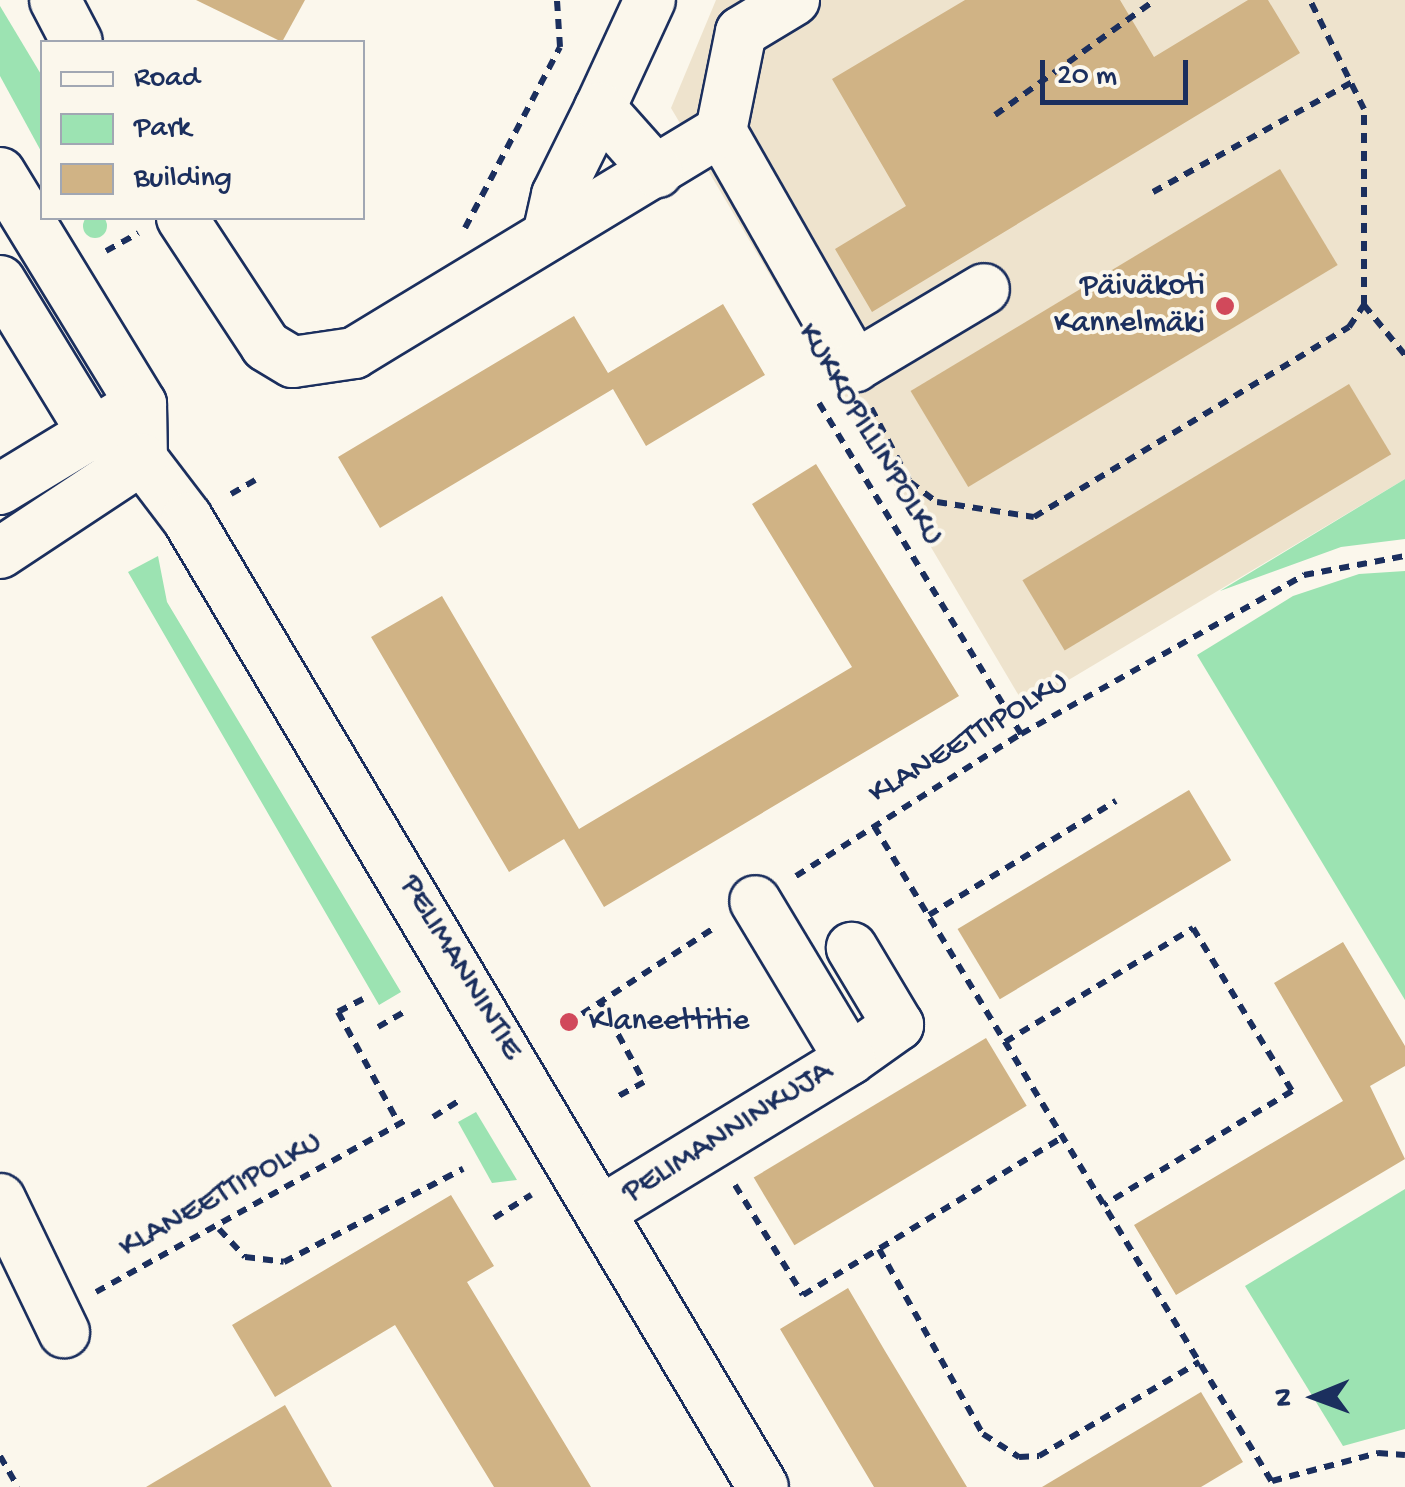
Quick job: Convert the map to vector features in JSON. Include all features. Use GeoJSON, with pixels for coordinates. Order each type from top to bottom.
{"type":"FeatureCollection","features":[{"type":"Feature","properties":{"kind":"street"},"geometry":{"type":"LineString","coordinates":[[55,0],[76,40]]}},
{"type":"Feature","properties":{"kind":"street"},"geometry":{"type":"LineString","coordinates":[[548,236],[556,195],[650,0]]}},
{"type":"Feature","properties":{"kind":"street"},"geometry":{"type":"LineString","coordinates":[[794,0],[741,32],[721,131],[855,366],[984,289]]}},
{"type":"Feature","properties":{"kind":"street"},"geometry":{"type":"LineString","coordinates":[[600,108],[657,172]]}},
{"type":"Feature","properties":{"kind":"street"},"geometry":{"type":"LineString","coordinates":[[168,221],[237,313],[293,362],[354,352],[721,131]]}},
{"type":"Feature","properties":{"kind":"street"},"geometry":{"type":"LineString","coordinates":[[0,173],[141,404],[142,459],[0,553]]}},
{"type":"Feature","properties":{"kind":"street"},"geometry":{"type":"LineString","coordinates":[[0,281],[92,432]]}},
{"type":"Feature","properties":{"kind":"street"},"geometry":{"type":"LineString","coordinates":[[0,489],[141,404]]}},
{"type":"Feature","properties":{"kind":"street","name":"PELIMANNINTIE"},"geometry":{"type":"LineString","coordinates":[[92,432],[142,459],[187,518],[603,1210],[763,1487]]}},
{"type":"Feature","properties":{"kind":"street","name":"PELIMANNINKUJA"},"geometry":{"type":"LineString","coordinates":[[603,1210],[850,1059],[755,901]]}},
{"type":"Feature","properties":{"kind":"street"},"geometry":{"type":"LineString","coordinates":[[850,1059],[898,1025],[852,948]]}},
{"type":"Feature","properties":{"kind":"street"},"geometry":{"type":"LineString","coordinates":[[0,1200],[58,1320]]}},
{"type":"Feature","properties":{"kind":"path"},"geometry":{"type":"LineString","coordinates":[[462,236],[560,47],[558,0]]}},
{"type":"Feature","properties":{"kind":"path"},"geometry":{"type":"LineString","coordinates":[[996,116],[1154,0]]}},
{"type":"Feature","properties":{"kind":"path"},"geometry":{"type":"LineString","coordinates":[[855,366],[910,482],[961,511],[1034,518],[1349,326],[1364,305],[1364,110],[1354,81],[1310,0]]}},
{"type":"Feature","properties":{"kind":"path"},"geometry":{"type":"LineString","coordinates":[[1153,192],[1354,81]]}},
{"type":"Feature","properties":{"kind":"path"},"geometry":{"type":"LineString","coordinates":[[96,257],[168,221]]}},
{"type":"Feature","properties":{"kind":"path"},"geometry":{"type":"LineString","coordinates":[[1364,305],[1405,356]]}},
{"type":"Feature","properties":{"kind":"path","name":"KUKKOPILLINPOLKU"},"geometry":{"type":"LineString","coordinates":[[809,386],[1021,734]]}},
{"type":"Feature","properties":{"kind":"path"},"geometry":{"type":"LineString","coordinates":[[243,487],[254,480]]}},
{"type":"Feature","properties":{"kind":"path","name":"KLANEETTIPOLKU"},"geometry":{"type":"LineString","coordinates":[[582,1014],[1021,734],[1304,575],[1405,556]]}},
{"type":"Feature","properties":{"kind":"path"},"geometry":{"type":"LineString","coordinates":[[929,916],[1116,801]]}},
{"type":"Feature","properties":{"kind":"path"},"geometry":{"type":"LineString","coordinates":[[874,826],[1274,1484],[1378,1453],[1405,1456]]}},
{"type":"Feature","properties":{"kind":"path"},"geometry":{"type":"LineString","coordinates":[[1005,1042],[1193,928],[1292,1091],[1104,1205]]}},
{"type":"Feature","properties":{"kind":"path"},"geometry":{"type":"LineString","coordinates":[[363,999],[338,1012],[399,1124]]}},
{"type":"Feature","properties":{"kind":"path"},"geometry":{"type":"LineString","coordinates":[[601,1003],[644,1082],[615,1098]]}},
{"type":"Feature","properties":{"kind":"path"},"geometry":{"type":"LineString","coordinates":[[378,1027],[407,1010]]}},
{"type":"Feature","properties":{"kind":"path"},"geometry":{"type":"LineString","coordinates":[[433,1117],[460,1100]]}},
{"type":"Feature","properties":{"kind":"path","name":"KLANEETTIPOLKU"},"geometry":{"type":"LineString","coordinates":[[58,1320],[410,1118]]}},
{"type":"Feature","properties":{"kind":"path"},"geometry":{"type":"LineString","coordinates":[[710,1144],[803,1295],[1063,1137]]}},
{"type":"Feature","properties":{"kind":"path"},"geometry":{"type":"LineString","coordinates":[[219,1228],[245,1257],[284,1262],[463,1169]]}},
{"type":"Feature","properties":{"kind":"path"},"geometry":{"type":"LineString","coordinates":[[878,1250],[983,1434],[1019,1457],[1038,1456],[1199,1362]]}},
{"type":"Feature","properties":{"kind":"path"},"geometry":{"type":"LineString","coordinates":[[0,1456],[18,1487]]}},
{"type":"Feature","properties":{"kind":"shaded area"},"geometry":{"type":"Polygon","coordinates":[[[716,0],[1405,0],[1405,479],[1025,706],[671,108],[716,0]]]}},
{"type":"Feature","properties":{"kind":"green space"},"geometry":{"type":"Polygon","coordinates":[[[0,6],[40,73],[40,149],[0,76],[0,6]]]}},
{"type":"Feature","properties":{"kind":"green space"},"geometry":{"type":"Polygon","coordinates":[[[85,220],[106,221],[106,231],[100,237],[90,237],[84,231],[85,220]]]}},
{"type":"Feature","properties":{"kind":"green space"},"geometry":{"type":"Polygon","coordinates":[[[1405,479],[1405,539],[1341,547],[1220,591],[1405,479]]]}},
{"type":"Feature","properties":{"kind":"green space"},"geometry":{"type":"Polygon","coordinates":[[[158,556],[167,602],[401,992],[379,1005],[128,572],[158,556]]]}},
{"type":"Feature","properties":{"kind":"green space"},"geometry":{"type":"Polygon","coordinates":[[[1405,571],[1405,1000],[1197,655],[1293,596],[1359,574],[1405,571]]]}},
{"type":"Feature","properties":{"kind":"green space"},"geometry":{"type":"Polygon","coordinates":[[[476,1112],[517,1180],[492,1183],[458,1122],[476,1112]]]}},
{"type":"Feature","properties":{"kind":"green space"},"geometry":{"type":"Polygon","coordinates":[[[1405,1189],[1405,1429],[1343,1446],[1245,1286],[1405,1189]]]}},
{"type":"Feature","properties":{"kind":"building"},"geometry":{"type":"Polygon","coordinates":[[[196,0],[305,0],[283,40],[196,0]]]}},
{"type":"Feature","properties":{"kind":"building"},"geometry":{"type":"Polygon","coordinates":[[[965,0],[1120,0],[1154,57],[1248,0],[1268,0],[1300,53],[872,312],[835,249],[906,206],[832,79],[965,0]]]}},
{"type":"Feature","properties":{"kind":"building"},"geometry":{"type":"Polygon","coordinates":[[[1280,169],[1338,265],[968,487],[911,391],[1280,169]]]}},
{"type":"Feature","properties":{"kind":"building"},"geometry":{"type":"Polygon","coordinates":[[[723,304],[765,375],[646,446],[613,389],[380,528],[338,457],[574,316],[608,373],[723,304]]]}},
{"type":"Feature","properties":{"kind":"building"},"geometry":{"type":"Polygon","coordinates":[[[1349,384],[1391,454],[1065,651],[1022,580],[1349,384]]]}},
{"type":"Feature","properties":{"kind":"building"},"geometry":{"type":"Polygon","coordinates":[[[816,464],[959,696],[604,907],[564,839],[509,872],[371,637],[442,596],[579,829],[852,667],[752,504],[816,464]]]}},
{"type":"Feature","properties":{"kind":"building"},"geometry":{"type":"Polygon","coordinates":[[[1189,790],[1231,860],[1000,999],[958,929],[1189,790]]]}},
{"type":"Feature","properties":{"kind":"building"},"geometry":{"type":"Polygon","coordinates":[[[1343,942],[1405,1046],[1405,1066],[1370,1086],[1405,1159],[1176,1295],[1134,1225],[1343,1101],[1274,983],[1343,942]]]}},
{"type":"Feature","properties":{"kind":"building"},"geometry":{"type":"Polygon","coordinates":[[[986,1038],[1027,1106],[794,1245],[754,1178],[986,1038]]]}},
{"type":"Feature","properties":{"kind":"building"},"geometry":{"type":"Polygon","coordinates":[[[451,1195],[494,1266],[467,1282],[591,1487],[494,1487],[395,1325],[275,1397],[232,1325],[451,1195]]]}},
{"type":"Feature","properties":{"kind":"building"},"geometry":{"type":"Polygon","coordinates":[[[848,1288],[967,1487],[874,1487],[780,1329],[848,1288]]]}},
{"type":"Feature","properties":{"kind":"building"},"geometry":{"type":"Polygon","coordinates":[[[1201,1392],[1243,1462],[1201,1487],[1042,1487],[1201,1392]]]}},
{"type":"Feature","properties":{"kind":"building"},"geometry":{"type":"Polygon","coordinates":[[[285,1405],[332,1487],[146,1487],[285,1405]]]}},
{"type":"Feature","properties":{"kind":"place","name":"Päiväkoti Kannelmäki"},"geometry":{"type":"Point","coordinates":[1225,306]}},
{"type":"Feature","properties":{"kind":"place","name":"Klaneettitie"},"geometry":{"type":"Point","coordinates":[569,1022]}}]}
